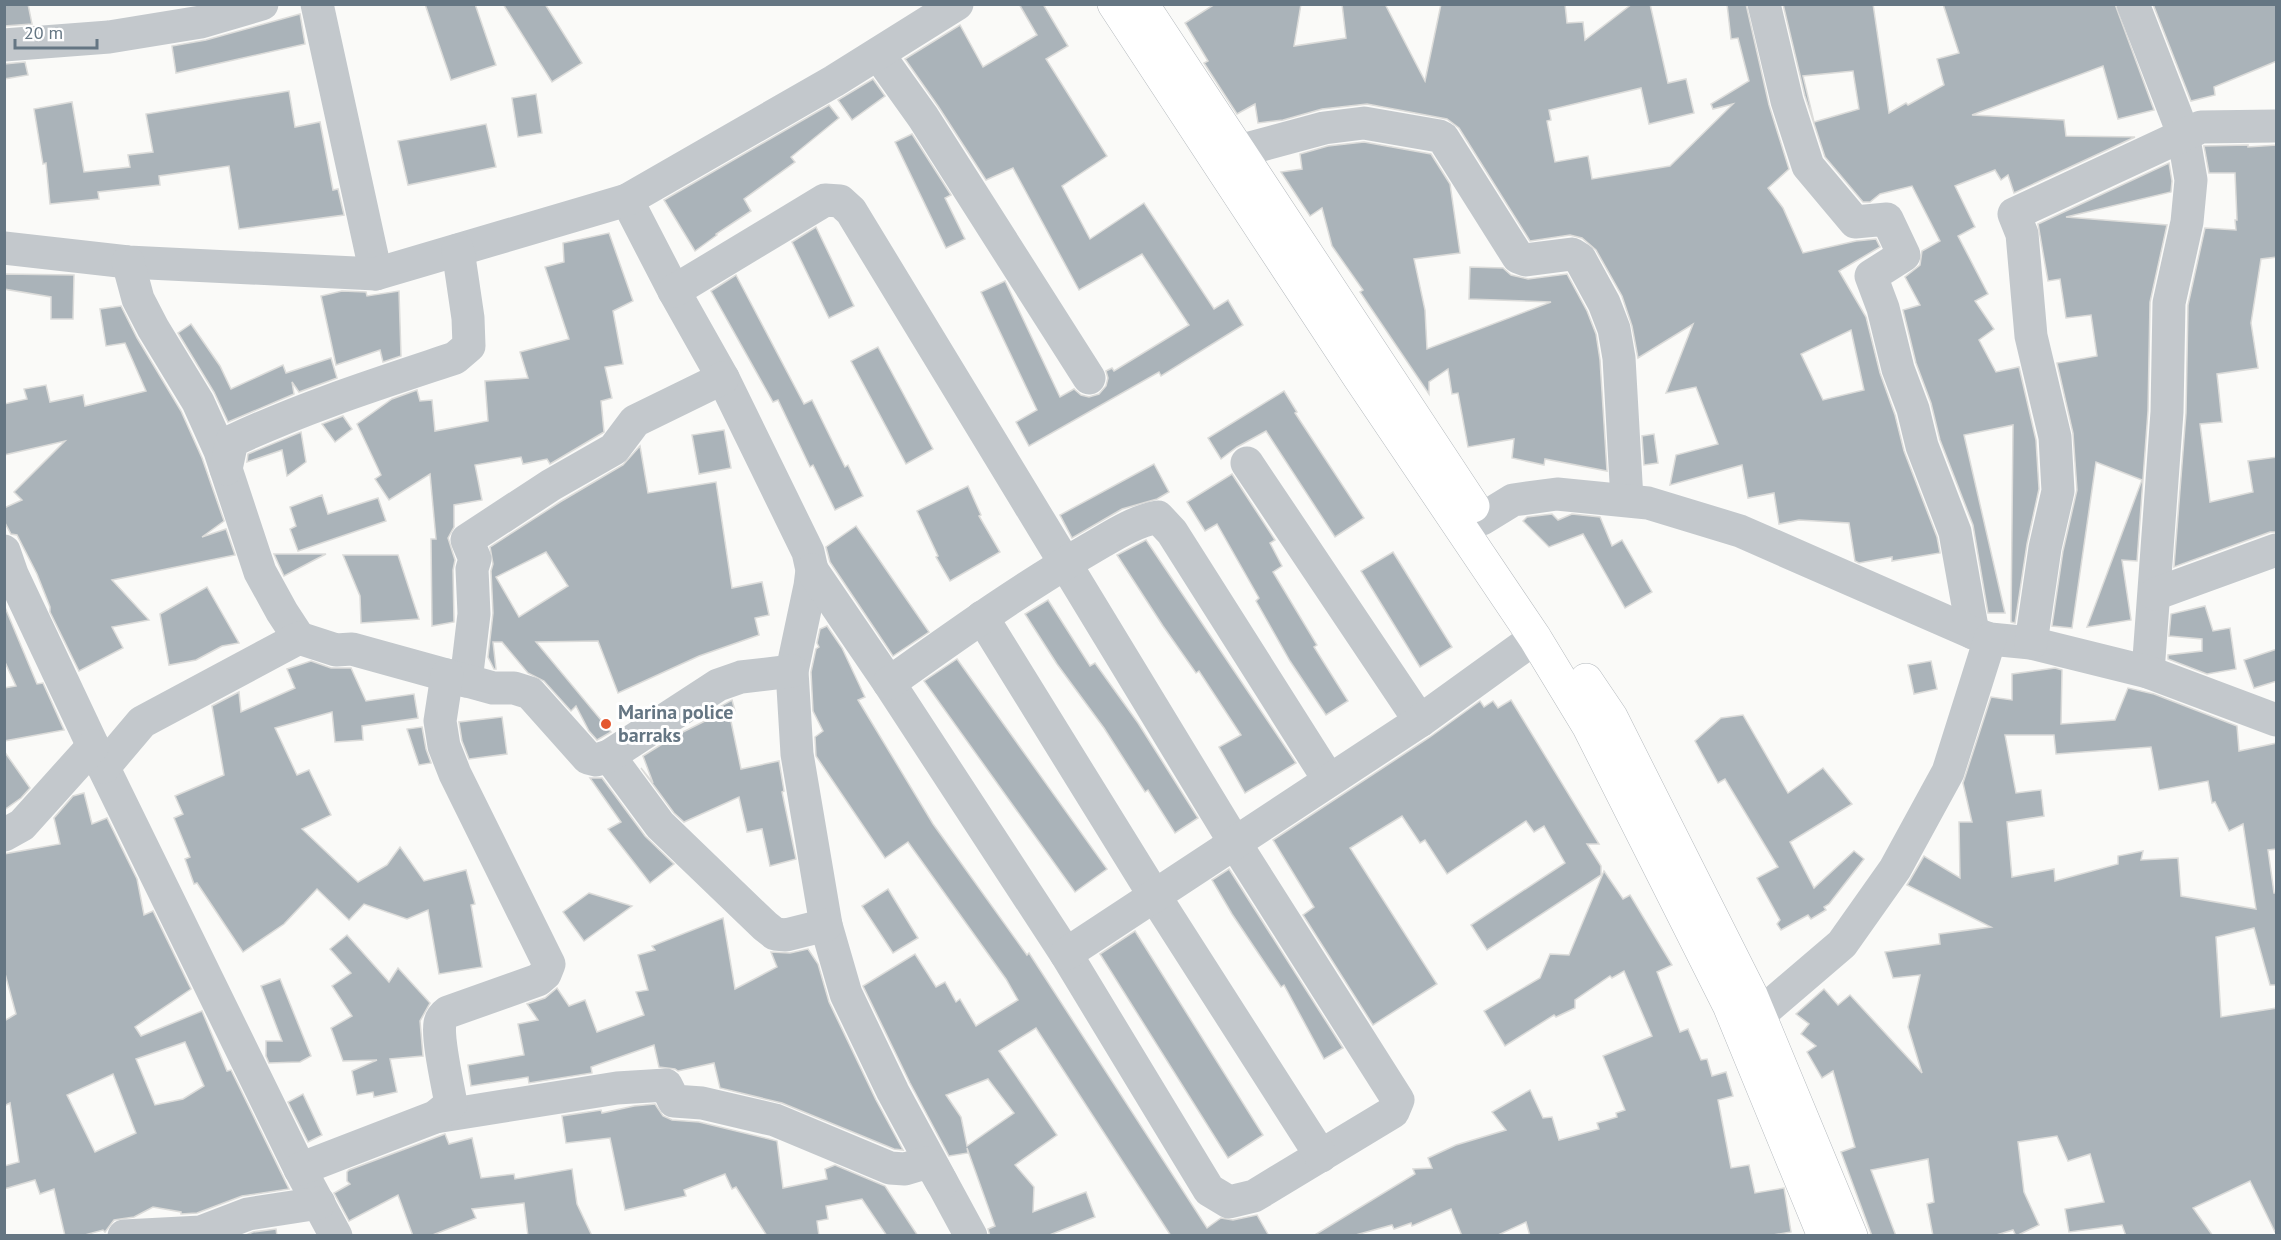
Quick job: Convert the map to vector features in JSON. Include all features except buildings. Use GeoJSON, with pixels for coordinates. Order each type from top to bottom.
{"type":"FeatureCollection","features":[{"type":"Feature","properties":{"kind":"main road"},"geometry":{"type":"LineString","coordinates":[[1114,4],[1359,377],[1535,638],[1589,727],[1729,1005],[1824,1236]]}},
{"type":"Feature","properties":{"kind":"main road"},"geometry":{"type":"LineString","coordinates":[[1142,4],[1611,717],[1759,1015],[1851,1236]]}},
{"type":"Feature","properties":{"kind":"street"},"geometry":{"type":"LineString","coordinates":[[4,45],[109,37],[201,22],[262,4]]}},
{"type":"Feature","properties":{"kind":"street"},"geometry":{"type":"LineString","coordinates":[[317,4],[376,273]]}},
{"type":"Feature","properties":{"kind":"street"},"geometry":{"type":"LineString","coordinates":[[4,248],[128,262],[376,273],[627,200],[834,81],[957,4]]}},
{"type":"Feature","properties":{"kind":"street"},"geometry":{"type":"LineString","coordinates":[[1759,1015],[1842,944],[1895,869],[1948,772],[1981,636],[1955,532],[1922,446],[1914,409],[1898,369],[1883,308],[1871,276],[1904,255],[1887,219],[1855,222],[1808,166],[1787,101],[1764,4]]}},
{"type":"Feature","properties":{"kind":"street"},"geometry":{"type":"LineString","coordinates":[[2133,4],[2183,133],[2191,180],[2187,222],[2169,303],[2167,412],[2148,672]]}},
{"type":"Feature","properties":{"kind":"street"},"geometry":{"type":"LineString","coordinates":[[878,54],[923,117],[1089,378]]}},
{"type":"Feature","properties":{"kind":"street"},"geometry":{"type":"LineString","coordinates":[[1239,151],[1324,128],[1368,123],[1439,136],[1443,138],[1518,257],[1526,260],[1572,254],[1580,259],[1604,303],[1614,329],[1627,500]]}},
{"type":"Feature","properties":{"kind":"street"},"geometry":{"type":"LineString","coordinates":[[2031,643],[2045,548],[2058,491],[2055,437],[2031,336],[2022,234],[2014,213],[2183,133],[2201,127],[2277,126]]}},
{"type":"Feature","properties":{"kind":"street"},"geometry":{"type":"LineString","coordinates":[[627,200],[674,291],[723,378],[808,552],[812,570],[810,586],[792,671],[797,754],[826,925],[846,994],[893,1092],[971,1236]]}},
{"type":"Feature","properties":{"kind":"street"},"geometry":{"type":"LineString","coordinates":[[674,291],[825,200],[840,201],[851,211],[1235,843],[1398,1100],[1393,1112],[1254,1196],[1229,1202],[1209,1190],[1066,954],[889,682],[812,570]]}},
{"type":"Feature","properties":{"kind":"street"},"geometry":{"type":"LineString","coordinates":[[226,469],[232,441],[345,395],[455,358],[469,346],[468,318],[458,250]]}},
{"type":"Feature","properties":{"kind":"street"},"geometry":{"type":"LineString","coordinates":[[128,262],[138,299],[198,402],[220,451],[260,573],[299,638],[336,650],[352,649],[493,688],[514,688],[530,693],[588,758],[597,760],[609,756],[718,685],[741,677],[792,671]]}},
{"type":"Feature","properties":{"kind":"street"},"geometry":{"type":"LineString","coordinates":[[435,1117],[451,1104],[444,1070],[439,1025],[442,1017],[448,1012],[538,980],[545,974],[549,964],[455,774],[444,746],[440,721],[457,678],[474,614],[472,569],[475,559],[467,540],[614,449],[635,421],[723,378]]}},
{"type":"Feature","properties":{"kind":"street"},"geometry":{"type":"LineString","coordinates":[[1247,463],[1420,721]]}},
{"type":"Feature","properties":{"kind":"street"},"geometry":{"type":"LineString","coordinates":[[1482,519],[1513,500],[1557,494],[1627,500],[1691,515],[1740,531],[1981,636],[2031,643],[2148,672],[2277,720]]}},
{"type":"Feature","properties":{"kind":"street"},"geometry":{"type":"LineString","coordinates":[[889,682],[982,617],[1065,564],[1140,520],[1158,517],[1172,532],[1329,780]]}},
{"type":"Feature","properties":{"kind":"street"},"geometry":{"type":"LineString","coordinates":[[2155,594],[2277,550]]}},
{"type":"Feature","properties":{"kind":"street"},"geometry":{"type":"LineString","coordinates":[[7,567],[300,1169],[336,1236]]}},
{"type":"Feature","properties":{"kind":"street"},"geometry":{"type":"LineString","coordinates":[[982,617],[1154,895],[1321,1156]]}},
{"type":"Feature","properties":{"kind":"street"},"geometry":{"type":"LineString","coordinates":[[4,835],[22,825],[98,756],[142,723],[299,638]]}},
{"type":"Feature","properties":{"kind":"street"},"geometry":{"type":"LineString","coordinates":[[1066,954],[1420,721],[1535,638]]}},
{"type":"Feature","properties":{"kind":"street"},"geometry":{"type":"LineString","coordinates":[[609,756],[660,825],[775,934],[786,935],[826,925]]}},
{"type":"Feature","properties":{"kind":"street"},"geometry":{"type":"LineString","coordinates":[[300,1169],[435,1117],[616,1088],[666,1085],[674,1101],[702,1103],[774,1120],[890,1168],[905,1169],[925,1163],[933,1167],[948,1192]]}},
{"type":"Feature","properties":{"kind":"street"},"geometry":{"type":"LineString","coordinates":[[124,1236],[201,1232],[248,1214],[319,1203]]}},
{"type":"Feature","properties":{"kind":"place","name":"Marina police barraks"},"geometry":{"type":"Point","coordinates":[606,724]}}]}
